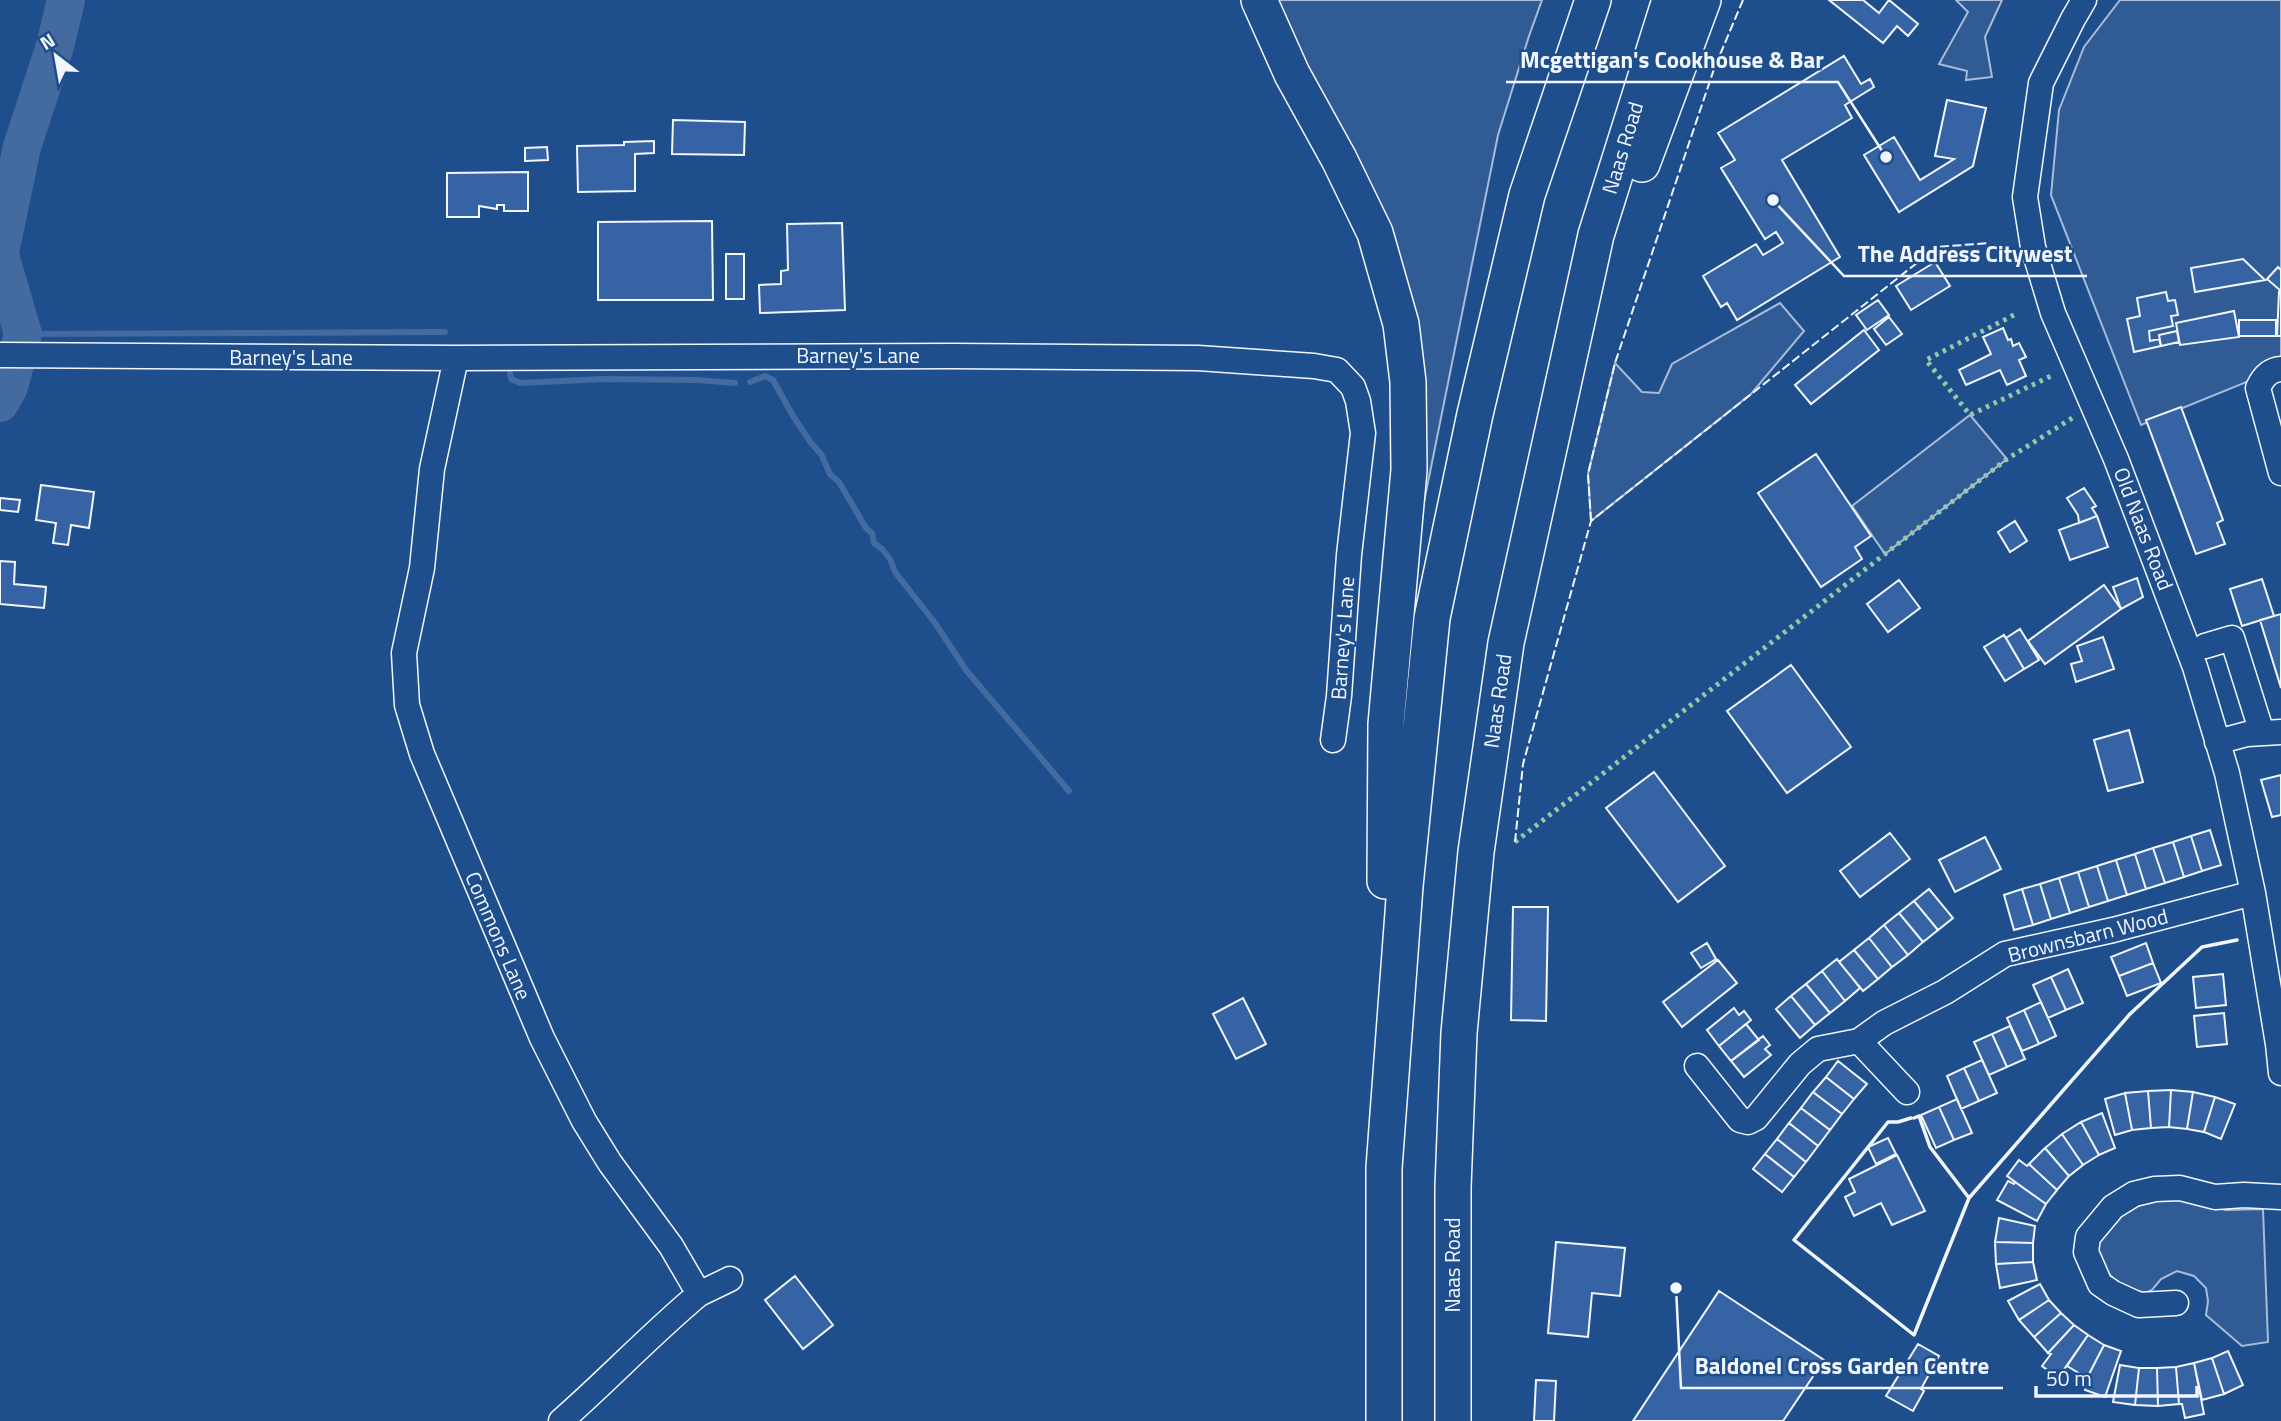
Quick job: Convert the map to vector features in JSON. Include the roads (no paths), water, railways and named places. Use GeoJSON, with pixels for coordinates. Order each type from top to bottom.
{"type":"FeatureCollection","features":[{"type":"Feature","properties":{"kind":"highway"},"geometry":{"type":"LineString","coordinates":[[1259,0],[1292,74],[1350,179],[1375,233],[1401,324],[1408,382],[1409,470],[1386,724],[1384,1421]]}},
{"type":"Feature","properties":{"kind":"highway"},"geometry":{"type":"LineString","coordinates":[[1384,1168],[1405,886],[1432,618],[1475,414],[1527,195],[1593,0]]}},
{"type":"Feature","properties":{"kind":"highway","name":"Naas Road"},"geometry":{"type":"LineString","coordinates":[[1452,1421],[1452,1186],[1459,1033],[1476,852],[1506,643],[1596,235],[1670,0]]}},
{"type":"Feature","properties":{"kind":"highway"},"geometry":{"type":"LineString","coordinates":[[1549,442],[1654,126],[1703,0]]}},
{"type":"Feature","properties":{"kind":"street","name":"Old Naas Road"},"geometry":{"type":"LineString","coordinates":[[2084,0],[2041,83],[2025,197],[2033,247],[2053,313],[2116,458],[2195,667],[2227,773],[2253,893],[2281,1073]]}},
{"type":"Feature","properties":{"kind":"street","name":"Barney's Lane"},"geometry":{"type":"LineString","coordinates":[[3,355],[1198,358],[1337,370],[1353,387],[1363,433],[1333,740]]}},
{"type":"Feature","properties":{"kind":"street","name":"Commons Lane"},"geometry":{"type":"LineString","coordinates":[[456,358],[432,469],[422,568],[404,653],[407,705],[422,754],[542,1038],[584,1121],[610,1163],[671,1246],[699,1294]]}},
{"type":"Feature","properties":{"kind":"street"},"geometry":{"type":"LineString","coordinates":[[2281,369],[2273,370],[2263,377],[2258,388],[2275,428],[2281,473]]}},
{"type":"Feature","properties":{"kind":"street"},"geometry":{"type":"LineString","coordinates":[[2205,646],[2232,638],[2271,732],[2247,734],[2217,742]]}},
{"type":"Feature","properties":{"kind":"street","name":"Brownsbarn Wood"},"geometry":{"type":"LineString","coordinates":[[1697,1066],[1740,1120],[1748,1122],[1756,1118],[1800,1064],[1818,1049],[1859,1041],[1884,1023],[1945,992],[2005,954],[2113,930],[2253,893]]}},
{"type":"Feature","properties":{"kind":"street"},"geometry":{"type":"LineString","coordinates":[[1859,1041],[1907,1093]]}},
{"type":"Feature","properties":{"kind":"street"},"geometry":{"type":"LineString","coordinates":[[2176,1303],[2139,1305],[2100,1284],[2086,1252],[2088,1237],[2106,1214],[2133,1194],[2155,1189],[2180,1188],[2214,1197],[2281,1196]]}},
{"type":"Feature","properties":{"kind":"street"},"geometry":{"type":"LineString","coordinates":[[561,1421],[605,1383],[669,1319],[699,1294],[730,1279]]}},
{"type":"Feature","properties":{"kind":"waterway"},"geometry":{"type":"LineString","coordinates":[[0,252],[22,147],[55,46],[66,0]]}},
{"type":"Feature","properties":{"kind":"waterway"},"geometry":{"type":"LineString","coordinates":[[0,255],[23,334],[9,387],[0,403]]}},
{"type":"Feature","properties":{"kind":"waterway"},"geometry":{"type":"LineString","coordinates":[[23,334],[445,332]]}},
{"type":"Feature","properties":{"kind":"waterway"},"geometry":{"type":"LineString","coordinates":[[510,373],[511,379],[520,383],[603,379],[735,383]]}},
{"type":"Feature","properties":{"kind":"waterway"},"geometry":{"type":"LineString","coordinates":[[750,382],[765,376],[773,380],[793,416],[821,454],[830,474],[839,482],[866,528],[872,533],[874,543],[890,559],[895,572],[935,623],[966,670],[1069,791]]}},
{"type":"Feature","properties":{"kind":"place","name":"Mcgettigan's Cookhouse & Bar"},"geometry":{"type":"Point","coordinates":[1886,157]}},
{"type":"Feature","properties":{"kind":"place","name":"The Address Citywest"},"geometry":{"type":"Point","coordinates":[1773,200]}},
{"type":"Feature","properties":{"kind":"place","name":"Baldonel Cross Garden Centre"},"geometry":{"type":"Point","coordinates":[1676,1288]}}]}
